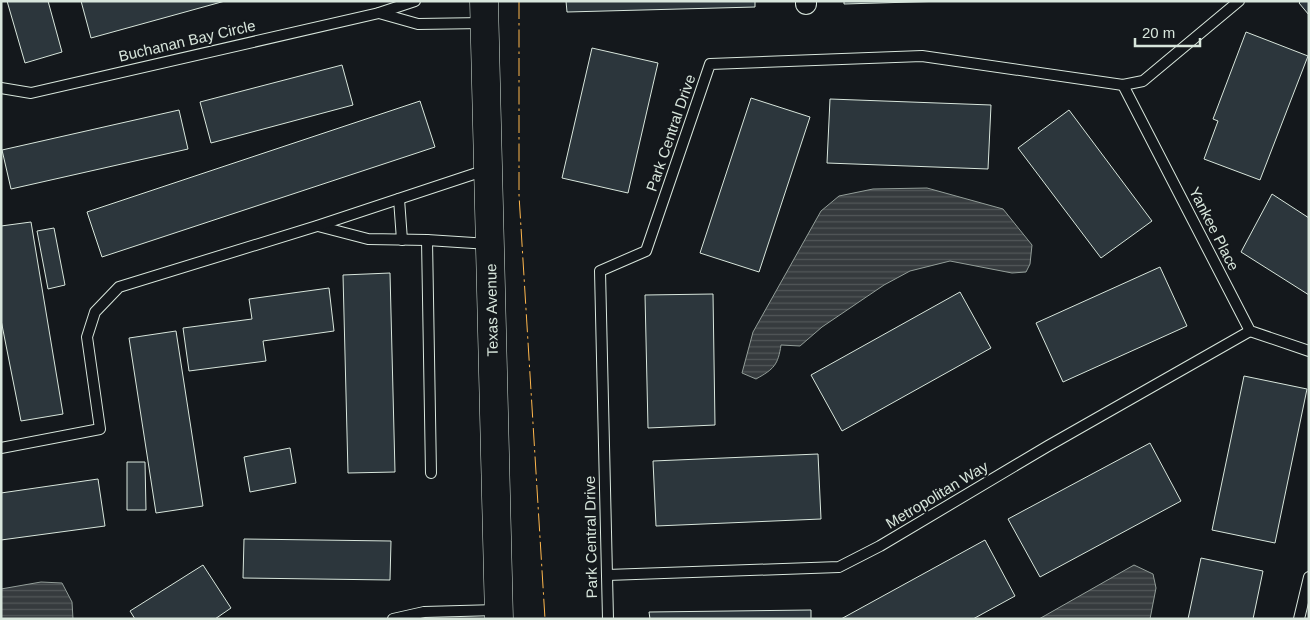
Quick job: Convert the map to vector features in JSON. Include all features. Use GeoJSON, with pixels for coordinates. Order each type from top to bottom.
{"type":"FeatureCollection","features":[{"type":"Feature","properties":{"kind":"street","name":"Texas Avenue"},"geometry":{"type":"LineString","coordinates":[[484,12],[498,614]]}},
{"type":"Feature","properties":{"kind":"lane","name":"Buchanan Bay Circle"},"geometry":{"type":"LineString","coordinates":[[1,88],[30,93],[378,13],[415,1]]}},
{"type":"Feature","properties":{"kind":"lane","name":"Park Central Drive"},"geometry":{"type":"LineString","coordinates":[[608,619],[600,272],[646,251],[710,64],[922,56],[1123,85],[1143,81],[1239,1]]}},
{"type":"Feature","properties":{"kind":"lane","name":"Buchanan Bay Circle"},"geometry":{"type":"LineString","coordinates":[[378,13],[418,24],[484,12]]}},
{"type":"Feature","properties":{"kind":"lane","name":"Yankee Place"},"geometry":{"type":"LineString","coordinates":[[1123,85],[1250,331]]}},
{"type":"Feature","properties":{"kind":"lane"},"geometry":{"type":"LineString","coordinates":[[1,448],[100,429],[87,337],[95,312],[119,287],[317,226],[488,169]]}},
{"type":"Feature","properties":{"kind":"lane"},"geometry":{"type":"LineString","coordinates":[[399,198],[402,240]]}},
{"type":"Feature","properties":{"kind":"lane"},"geometry":{"type":"LineString","coordinates":[[317,226],[368,240],[428,240],[490,244]]}},
{"type":"Feature","properties":{"kind":"lane"},"geometry":{"type":"LineString","coordinates":[[428,240],[431,473]]}},
{"type":"Feature","properties":{"kind":"lane"},"geometry":{"type":"LineString","coordinates":[[1250,331],[1309,351]]}},
{"type":"Feature","properties":{"kind":"lane","name":"Metropolitan Way"},"geometry":{"type":"LineString","coordinates":[[607,575],[839,567],[880,546],[1048,446],[1250,331]]}},
{"type":"Feature","properties":{"kind":"lane"},"geometry":{"type":"LineString","coordinates":[[1298,619],[1309,576]]}},
{"type":"Feature","properties":{"kind":"lane"},"geometry":{"type":"LineString","coordinates":[[393,619],[427,615],[498,614]]}},
{"type":"Feature","properties":{"kind":"shaded area"},"geometry":{"type":"Polygon","coordinates":[[[927,188],[1003,209],[1032,245],[1030,264],[1026,272],[1012,273],[950,261],[910,271],[884,285],[822,327],[800,346],[781,345],[777,362],[771,369],[756,379],[742,373],[753,332],[821,211],[839,196],[873,189],[927,188]]]}},
{"type":"Feature","properties":{"kind":"shaded area"},"geometry":{"type":"Polygon","coordinates":[[[1134,565],[1153,574],[1156,588],[1150,619],[1039,619],[1134,565]]]}},
{"type":"Feature","properties":{"kind":"shaded area"},"geometry":{"type":"Polygon","coordinates":[[[41,582],[62,583],[72,602],[73,619],[1,619],[1,589],[41,582]]]}},
{"type":"Feature","properties":{"kind":"building"},"geometry":{"type":"Polygon","coordinates":[[[7,1],[48,1],[62,52],[25,63],[7,1]]]}},
{"type":"Feature","properties":{"kind":"building"},"geometry":{"type":"Polygon","coordinates":[[[81,1],[225,1],[91,38],[81,1]]]}},
{"type":"Feature","properties":{"kind":"building"},"geometry":{"type":"Polygon","coordinates":[[[566,1],[755,1],[755,7],[567,12],[566,1]]]}},
{"type":"Feature","properties":{"kind":"building"},"geometry":{"type":"Polygon","coordinates":[[[844,1],[946,1],[844,4],[844,1]]]}},
{"type":"Feature","properties":{"kind":"building"},"geometry":{"type":"Polygon","coordinates":[[[1301,1],[1309,1],[1309,15],[1299,3],[1301,1]]]}},
{"type":"Feature","properties":{"kind":"building"},"geometry":{"type":"Polygon","coordinates":[[[1246,32],[1308,56],[1260,180],[1204,159],[1218,121],[1213,119],[1246,32]]]}},
{"type":"Feature","properties":{"kind":"building"},"geometry":{"type":"Polygon","coordinates":[[[592,48],[658,63],[628,193],[562,178],[592,48]]]}},
{"type":"Feature","properties":{"kind":"building"},"geometry":{"type":"Polygon","coordinates":[[[342,65],[353,105],[211,143],[200,102],[342,65]]]}},
{"type":"Feature","properties":{"kind":"building"},"geometry":{"type":"Polygon","coordinates":[[[751,98],[810,117],[759,272],[700,253],[751,98]]]}},
{"type":"Feature","properties":{"kind":"building"},"geometry":{"type":"Polygon","coordinates":[[[830,99],[991,105],[988,169],[827,163],[830,99]]]}},
{"type":"Feature","properties":{"kind":"building"},"geometry":{"type":"Polygon","coordinates":[[[420,101],[435,147],[102,257],[87,212],[420,101]]]}},
{"type":"Feature","properties":{"kind":"building"},"geometry":{"type":"Polygon","coordinates":[[[179,110],[188,149],[11,189],[2,150],[179,110]]]}},
{"type":"Feature","properties":{"kind":"building"},"geometry":{"type":"Polygon","coordinates":[[[1069,110],[1152,221],[1101,258],[1018,148],[1069,110]]]}},
{"type":"Feature","properties":{"kind":"building"},"geometry":{"type":"Polygon","coordinates":[[[1272,194],[1309,218],[1309,295],[1241,252],[1272,194]]]}},
{"type":"Feature","properties":{"kind":"building"},"geometry":{"type":"Polygon","coordinates":[[[31,222],[63,414],[21,421],[1,320],[1,226],[31,222]]]}},
{"type":"Feature","properties":{"kind":"building"},"geometry":{"type":"Polygon","coordinates":[[[54,228],[65,285],[48,289],[37,231],[54,228]]]}},
{"type":"Feature","properties":{"kind":"building"},"geometry":{"type":"Polygon","coordinates":[[[1160,267],[1187,326],[1063,382],[1036,323],[1160,267]]]}},
{"type":"Feature","properties":{"kind":"building"},"geometry":{"type":"Polygon","coordinates":[[[390,273],[395,472],[348,473],[343,275],[390,273]]]}},
{"type":"Feature","properties":{"kind":"building"},"geometry":{"type":"Polygon","coordinates":[[[329,288],[334,331],[263,341],[266,361],[189,371],[183,328],[252,319],[249,299],[329,288]]]}},
{"type":"Feature","properties":{"kind":"building"},"geometry":{"type":"Polygon","coordinates":[[[960,292],[991,348],[842,431],[811,375],[960,292]]]}},
{"type":"Feature","properties":{"kind":"building"},"geometry":{"type":"Polygon","coordinates":[[[713,294],[715,425],[648,428],[645,295],[713,294]]]}},
{"type":"Feature","properties":{"kind":"building"},"geometry":{"type":"Polygon","coordinates":[[[176,331],[203,506],[156,513],[129,338],[176,331]]]}},
{"type":"Feature","properties":{"kind":"building"},"geometry":{"type":"Polygon","coordinates":[[[1244,376],[1307,389],[1275,543],[1212,530],[1244,376]]]}},
{"type":"Feature","properties":{"kind":"building"},"geometry":{"type":"Polygon","coordinates":[[[1150,443],[1181,501],[1040,577],[1008,519],[1150,443]]]}},
{"type":"Feature","properties":{"kind":"building"},"geometry":{"type":"Polygon","coordinates":[[[290,448],[296,483],[250,492],[244,457],[290,448]]]}},
{"type":"Feature","properties":{"kind":"building"},"geometry":{"type":"Polygon","coordinates":[[[818,454],[821,519],[656,526],[653,461],[818,454]]]}},
{"type":"Feature","properties":{"kind":"building"},"geometry":{"type":"Polygon","coordinates":[[[127,462],[145,462],[146,510],[127,510],[127,462]]]}},
{"type":"Feature","properties":{"kind":"building"},"geometry":{"type":"Polygon","coordinates":[[[98,479],[105,526],[1,540],[1,493],[98,479]]]}},
{"type":"Feature","properties":{"kind":"building"},"geometry":{"type":"Polygon","coordinates":[[[244,539],[391,541],[390,580],[243,578],[244,539]]]}},
{"type":"Feature","properties":{"kind":"building"},"geometry":{"type":"Polygon","coordinates":[[[985,540],[1015,596],[973,619],[841,619],[985,540]]]}},
{"type":"Feature","properties":{"kind":"building"},"geometry":{"type":"Polygon","coordinates":[[[1201,558],[1263,571],[1253,619],[1188,619],[1201,558]]]}},
{"type":"Feature","properties":{"kind":"building"},"geometry":{"type":"Polygon","coordinates":[[[203,565],[231,608],[215,619],[135,619],[130,611],[203,565]]]}},
{"type":"Feature","properties":{"kind":"building"},"geometry":{"type":"Polygon","coordinates":[[[811,610],[811,619],[650,619],[649,612],[811,610]]]}},
{"type":"Feature","properties":{"kind":"power"},"geometry":{"type":"LineString","coordinates":[[519,1],[519,195],[545,619]]}}]}
